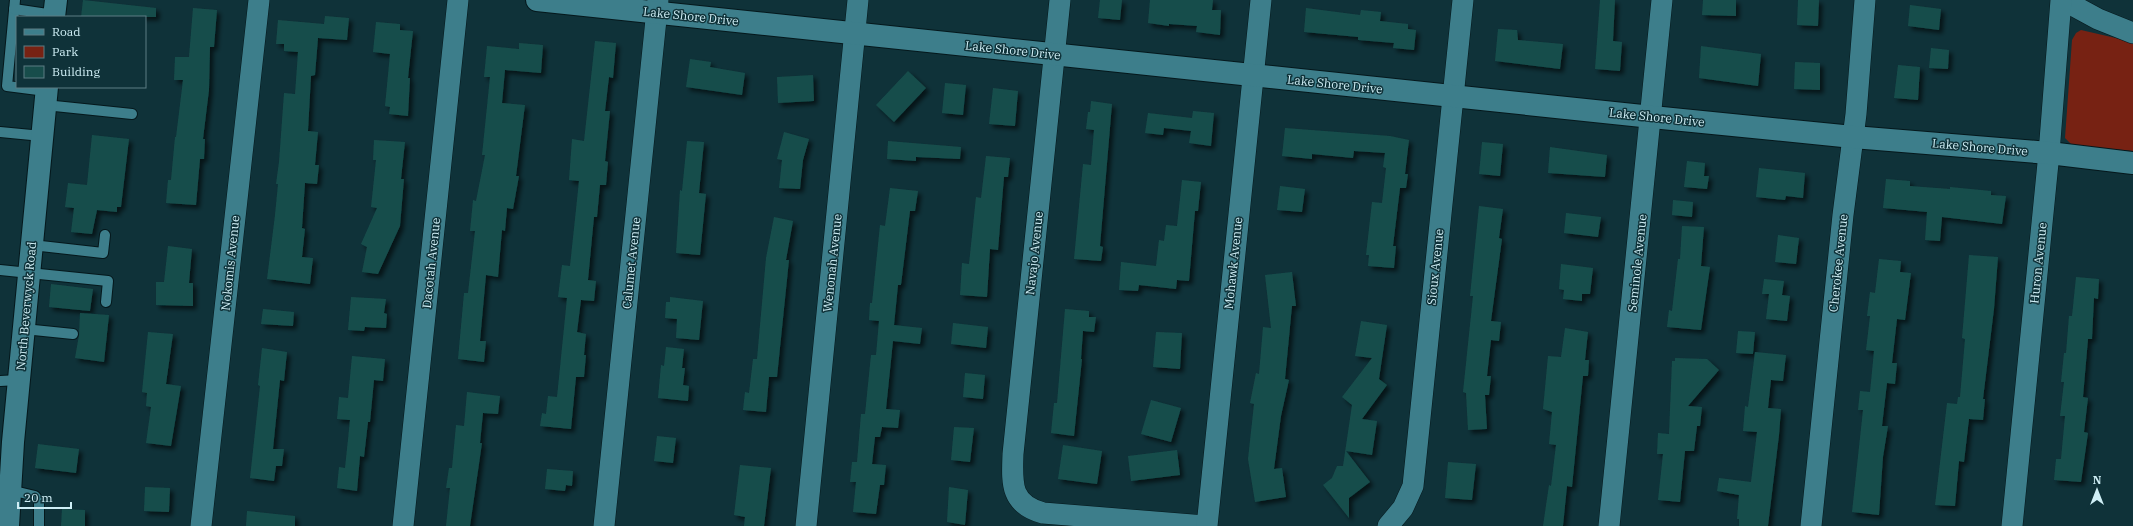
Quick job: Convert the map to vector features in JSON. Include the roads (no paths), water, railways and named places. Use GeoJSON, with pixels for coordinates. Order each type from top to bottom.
{"type":"FeatureCollection","features":[{"type":"Feature","properties":{"kind":"street","name":"Nokomis Avenue"},"geometry":{"type":"LineString","coordinates":[[201,526],[259,0]]}},
{"type":"Feature","properties":{"kind":"street","name":"Dacotah Avenue"},"geometry":{"type":"LineString","coordinates":[[403,526],[458,0]]}},
{"type":"Feature","properties":{"kind":"street","name":"Lake Shore Drive"},"geometry":{"type":"LineString","coordinates":[[538,0],[657,6],[855,34],[1853,137],[2049,153],[2133,163]]}},
{"type":"Feature","properties":{"kind":"street","name":"Wenonah Avenue"},"geometry":{"type":"LineString","coordinates":[[806,526],[858,0]]}},
{"type":"Feature","properties":{"kind":"street","name":"Navajo Avenue"},"geometry":{"type":"LineString","coordinates":[[1060,0],[1013,454],[1012,482],[1016,495],[1022,503],[1032,510],[1043,513],[1206,526]]}},
{"type":"Feature","properties":{"kind":"street","name":"Mohawk Avenue"},"geometry":{"type":"LineString","coordinates":[[1206,526],[1261,0]]}},
{"type":"Feature","properties":{"kind":"street","name":"Sioux Avenue"},"geometry":{"type":"LineString","coordinates":[[1388,526],[1403,508],[1413,486],[1463,0]]}},
{"type":"Feature","properties":{"kind":"street","name":"Seminole Avenue"},"geometry":{"type":"LineString","coordinates":[[1609,526],[1652,116],[1662,0]]}},
{"type":"Feature","properties":{"kind":"street","name":"Cherokee Avenue"},"geometry":{"type":"LineString","coordinates":[[1811,526],[1853,137],[1865,0]]}},
{"type":"Feature","properties":{"kind":"street"},"geometry":{"type":"LineString","coordinates":[[2062,0],[2098,19],[2133,33]]}},
{"type":"Feature","properties":{"kind":"street","name":"Huron Avenue"},"geometry":{"type":"LineString","coordinates":[[2012,526],[2049,153],[2062,0]]}},
{"type":"Feature","properties":{"kind":"street","name":"Calumet Avenue"},"geometry":{"type":"LineString","coordinates":[[604,526],[657,6]]}},
{"type":"Feature","properties":{"kind":"street","name":"North Beverwyck Road"},"geometry":{"type":"LineString","coordinates":[[8,526],[6,495],[9,380],[24,329],[46,94]]}},
{"type":"Feature","properties":{"kind":"lane"},"geometry":{"type":"LineString","coordinates":[[16,88],[7,86],[15,5],[55,11]]}},
{"type":"Feature","properties":{"kind":"lane"},"geometry":{"type":"LineString","coordinates":[[17,88],[132,114]]}},
{"type":"Feature","properties":{"kind":"lane"},"geometry":{"type":"LineString","coordinates":[[0,132],[42,136]]}},
{"type":"Feature","properties":{"kind":"lane"},"geometry":{"type":"LineString","coordinates":[[32,246],[103,253],[105,235]]}},
{"type":"Feature","properties":{"kind":"lane"},"geometry":{"type":"LineString","coordinates":[[0,270],[108,281],[106,302]]}},
{"type":"Feature","properties":{"kind":"lane"},"geometry":{"type":"LineString","coordinates":[[24,329],[73,334]]}},
{"type":"Feature","properties":{"kind":"lane"},"geometry":{"type":"LineString","coordinates":[[6,495],[35,496],[39,501],[39,526]]}}]}
